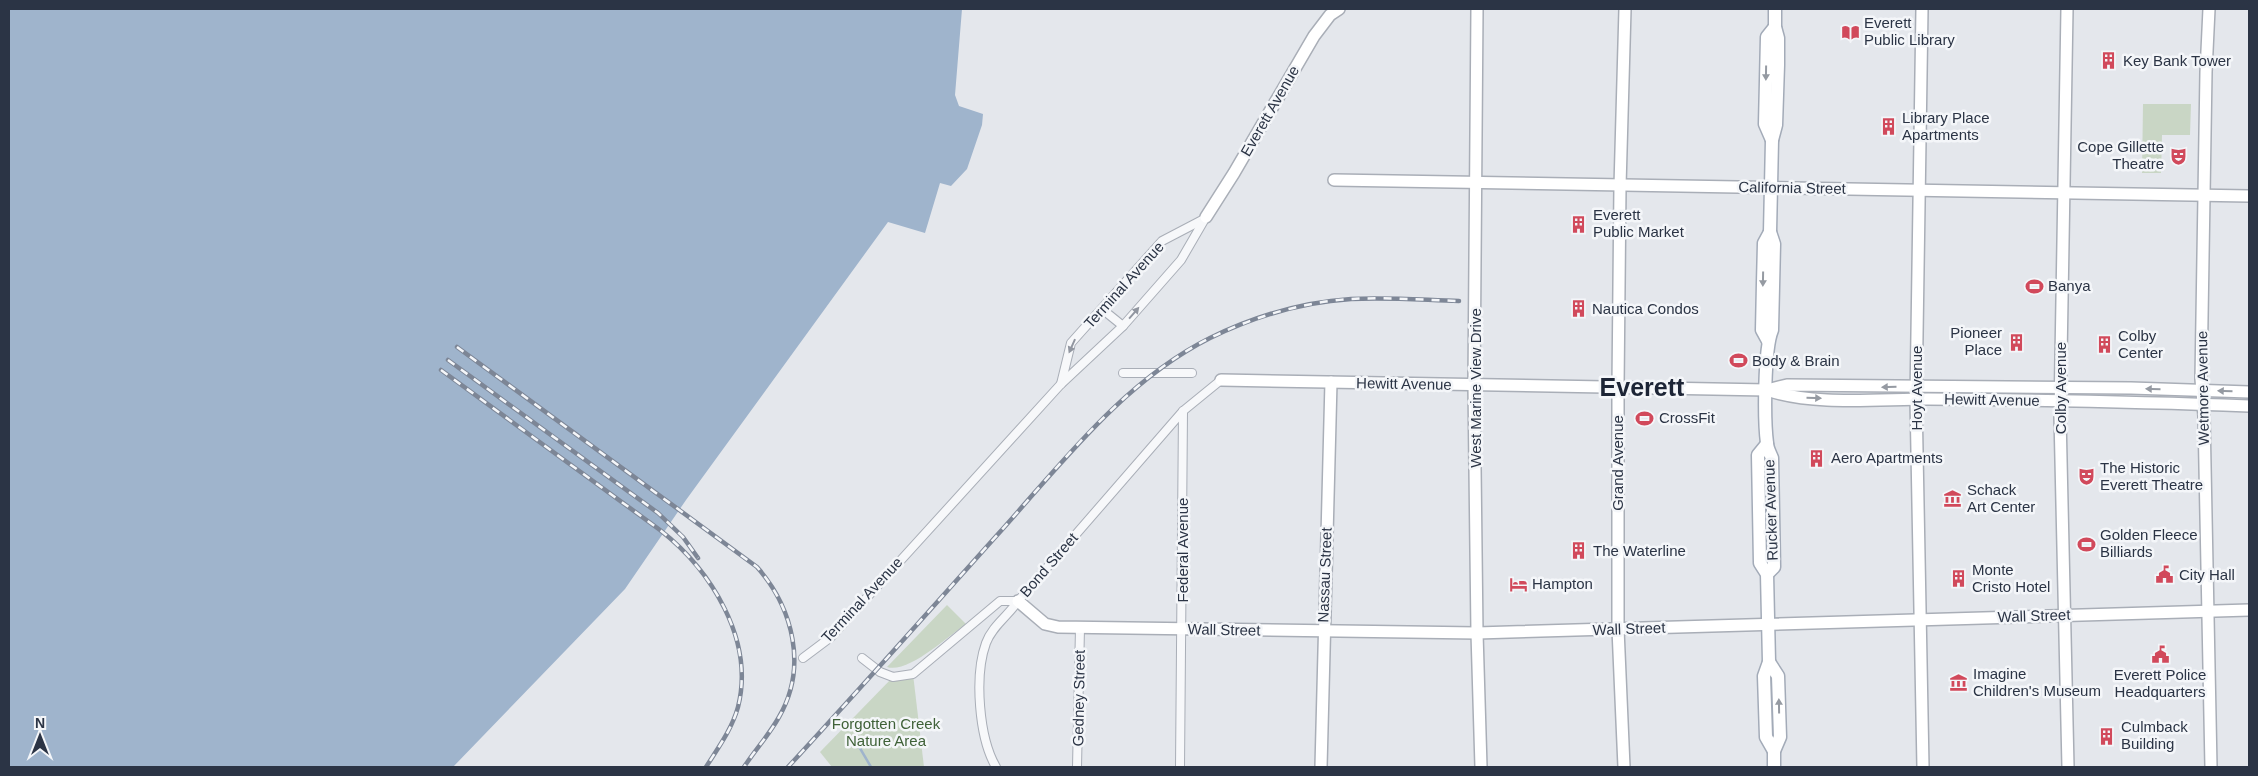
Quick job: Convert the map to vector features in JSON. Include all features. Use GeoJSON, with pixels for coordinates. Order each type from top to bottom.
{"type":"FeatureCollection","features":[{"type":"Feature","properties":{"kind":"main road","name":"Rucker Avenue"},"geometry":{"type":"LineString","coordinates":[[1774,9],[1774,27],[1778,38],[1776,125],[1772,140],[1770,232],[1764,243],[1762,330],[1768,341],[1767,444],[1758,455],[1760,563],[1767,574],[1769,662],[1778,676],[1780,737],[1774,751],[1774,767]]}},
{"type":"Feature","properties":{"kind":"street","name":"Everett Avenue"},"geometry":{"type":"LineString","coordinates":[[1206,218],[1314,36],[1330,15],[1339,9]]}},
{"type":"Feature","properties":{"kind":"street","name":"West Marine View Drive"},"geometry":{"type":"LineString","coordinates":[[1477,9],[1474,385],[1477,633],[1481,767]]}},
{"type":"Feature","properties":{"kind":"street","name":"Grand Avenue"},"geometry":{"type":"LineString","coordinates":[[1624,767],[1618,629],[1618,387],[1620,186],[1626,9]]}},
{"type":"Feature","properties":{"kind":"street","name":"Hoyt Avenue"},"geometry":{"type":"LineString","coordinates":[[1922,9],[1916,399],[1923,767]]}},
{"type":"Feature","properties":{"kind":"street","name":"Colby Avenue"},"geometry":{"type":"LineString","coordinates":[[2067,9],[2060,401],[2063,615],[2068,767]]}},
{"type":"Feature","properties":{"kind":"street","name":"Wetmore Avenue"},"geometry":{"type":"LineString","coordinates":[[2209,9],[2206,63],[2202,390],[2204,405],[2211,767]]}},
{"type":"Feature","properties":{"kind":"street","name":"California Street"},"geometry":{"type":"LineString","coordinates":[[1334,180],[2249,196]]}},
{"type":"Feature","properties":{"kind":"street","name":"Terminal Avenue"},"geometry":{"type":"LineString","coordinates":[[1061,384],[1071,343],[1162,242],[1206,218]]}},
{"type":"Feature","properties":{"kind":"street","name":"Terminal Avenue"},"geometry":{"type":"LineString","coordinates":[[802,658],[831,637],[1061,384],[1123,326],[1181,260],[1206,218]]}},
{"type":"Feature","properties":{"kind":"street"},"geometry":{"type":"LineString","coordinates":[[1102,309],[1123,326]]}},
{"type":"Feature","properties":{"kind":"street"},"geometry":{"type":"LineString","coordinates":[[1123,373],[1192,373]]}},
{"type":"Feature","properties":{"kind":"street","name":"Hewitt Avenue"},"geometry":{"type":"LineString","coordinates":[[1221,380],[1767,390],[1787,385],[2249,392]]}},
{"type":"Feature","properties":{"kind":"street"},"geometry":{"type":"LineString","coordinates":[[1183,411],[1221,380]]}},
{"type":"Feature","properties":{"kind":"street","name":"Nassau Street"},"geometry":{"type":"LineString","coordinates":[[1321,767],[1331,382]]}},
{"type":"Feature","properties":{"kind":"street","name":"Hewitt Avenue"},"geometry":{"type":"LineString","coordinates":[[1767,390],[1787,397],[2249,406]]}},
{"type":"Feature","properties":{"kind":"street","name":"Bond Street"},"geometry":{"type":"LineString","coordinates":[[862,658],[880,672],[893,677],[913,674],[1000,601],[1018,601],[1183,411]]}},
{"type":"Feature","properties":{"kind":"street","name":"Federal Avenue"},"geometry":{"type":"LineString","coordinates":[[1180,767],[1183,630],[1183,411]]}},
{"type":"Feature","properties":{"kind":"street"},"geometry":{"type":"LineString","coordinates":[[996,767],[989,752],[983,726],[981,672],[986,643],[995,627],[1011,612],[1018,601]]}},
{"type":"Feature","properties":{"kind":"street","name":"Wall Street"},"geometry":{"type":"LineString","coordinates":[[1018,601],[1045,624],[1058,627],[1477,633],[2249,610]]}},
{"type":"Feature","properties":{"kind":"street","name":"Gedney Street"},"geometry":{"type":"LineString","coordinates":[[1077,767],[1080,628]]}},
{"type":"Feature","properties":{"kind":"green space"},"geometry":{"type":"Polygon","coordinates":[[[2143,104],[2191,104],[2190,135],[2162,135],[2161,173],[2142,173],[2143,104]]]}},
{"type":"Feature","properties":{"kind":"green space"},"geometry":{"type":"Polygon","coordinates":[[[947,605],[966,624],[916,660],[896,668],[887,667],[947,605]]]}},
{"type":"Feature","properties":{"kind":"green space","name":"Forgotten Creek Nature Area"},"geometry":{"type":"Polygon","coordinates":[[[913,674],[924,767],[832,767],[820,752],[893,677],[913,674]]]}},
{"type":"Feature","properties":{"kind":"water"},"geometry":{"type":"Polygon","coordinates":[[[9,9],[962,9],[955,95],[959,106],[983,114],[982,125],[967,169],[951,186],[940,183],[925,233],[888,222],[686,500],[625,589],[453,767],[9,767],[9,9]]]}},
{"type":"Feature","properties":{"kind":"waterway"},"geometry":{"type":"LineString","coordinates":[[854,738],[871,767]]}},
{"type":"Feature","properties":{"kind":"railway"},"geometry":{"type":"LineString","coordinates":[[788,767],[1096,425],[1122,400],[1179,356],[1210,338],[1243,323],[1315,303],[1364,298],[1459,301]]}},
{"type":"Feature","properties":{"kind":"railway"},"geometry":{"type":"LineString","coordinates":[[457,347],[757,567],[769,583],[780,601],[787,619],[794,658],[793,678],[788,698],[779,717],[744,767]]}},
{"type":"Feature","properties":{"kind":"railway"},"geometry":{"type":"LineString","coordinates":[[448,360],[658,513],[683,537],[698,558]]}},
{"type":"Feature","properties":{"kind":"railway"},"geometry":{"type":"LineString","coordinates":[[441,370],[660,530],[679,546],[712,586],[734,632],[740,657],[742,682],[738,707],[732,723],[706,767]]}},
{"type":"Feature","properties":{"kind":"place","name":"Everett Public Library"},"geometry":{"type":"Point","coordinates":[1850,32]}},
{"type":"Feature","properties":{"kind":"place","name":"Key Bank Tower"},"geometry":{"type":"Point","coordinates":[2109,61]}},
{"type":"Feature","properties":{"kind":"place","name":"Library Place Apartments"},"geometry":{"type":"Point","coordinates":[1888,127]}},
{"type":"Feature","properties":{"kind":"place","name":"Cope Gillette Theatre"},"geometry":{"type":"Point","coordinates":[2178,156]}},
{"type":"Feature","properties":{"kind":"place","name":"Everett Public Market"},"geometry":{"type":"Point","coordinates":[1579,224]}},
{"type":"Feature","properties":{"kind":"place","name":"Banya"},"geometry":{"type":"Point","coordinates":[2034,286]}},
{"type":"Feature","properties":{"kind":"place","name":"Nautica Condos"},"geometry":{"type":"Point","coordinates":[1578,309]}},
{"type":"Feature","properties":{"kind":"place","name":"Pioneer Place"},"geometry":{"type":"Point","coordinates":[2016,342]}},
{"type":"Feature","properties":{"kind":"place","name":"Colby Center"},"geometry":{"type":"Point","coordinates":[2104,345]}},
{"type":"Feature","properties":{"kind":"place","name":"Body & Brain"},"geometry":{"type":"Point","coordinates":[1738,361]}},
{"type":"Feature","properties":{"kind":"place","name":"CrossFit"},"geometry":{"type":"Point","coordinates":[1645,418]}},
{"type":"Feature","properties":{"kind":"place","name":"Aero Apartments"},"geometry":{"type":"Point","coordinates":[1817,458]}},
{"type":"Feature","properties":{"kind":"place","name":"The Historic Everett Theatre"},"geometry":{"type":"Point","coordinates":[2086,477]}},
{"type":"Feature","properties":{"kind":"place","name":"Schack Art Center"},"geometry":{"type":"Point","coordinates":[1953,499]}},
{"type":"Feature","properties":{"kind":"place","name":"Golden Fleece Billiards"},"geometry":{"type":"Point","coordinates":[2086,544]}},
{"type":"Feature","properties":{"kind":"place","name":"The Waterline"},"geometry":{"type":"Point","coordinates":[1579,551]}},
{"type":"Feature","properties":{"kind":"place","name":"City Hall"},"geometry":{"type":"Point","coordinates":[2165,575]}},
{"type":"Feature","properties":{"kind":"place","name":"Monte Cristo Hotel"},"geometry":{"type":"Point","coordinates":[1958,579]}},
{"type":"Feature","properties":{"kind":"place","name":"Hampton"},"geometry":{"type":"Point","coordinates":[1518,584]}},
{"type":"Feature","properties":{"kind":"place","name":"Everett Police Headquarters"},"geometry":{"type":"Point","coordinates":[2160,654]}},
{"type":"Feature","properties":{"kind":"place","name":"Imagine Children's Museum"},"geometry":{"type":"Point","coordinates":[1959,683]}},
{"type":"Feature","properties":{"kind":"place","name":"Culmback Building"},"geometry":{"type":"Point","coordinates":[2107,736]}},
{"type":"Feature","properties":{"kind":"district","name":"Everett"},"geometry":{"type":"Point","coordinates":[1642,387]}}]}
